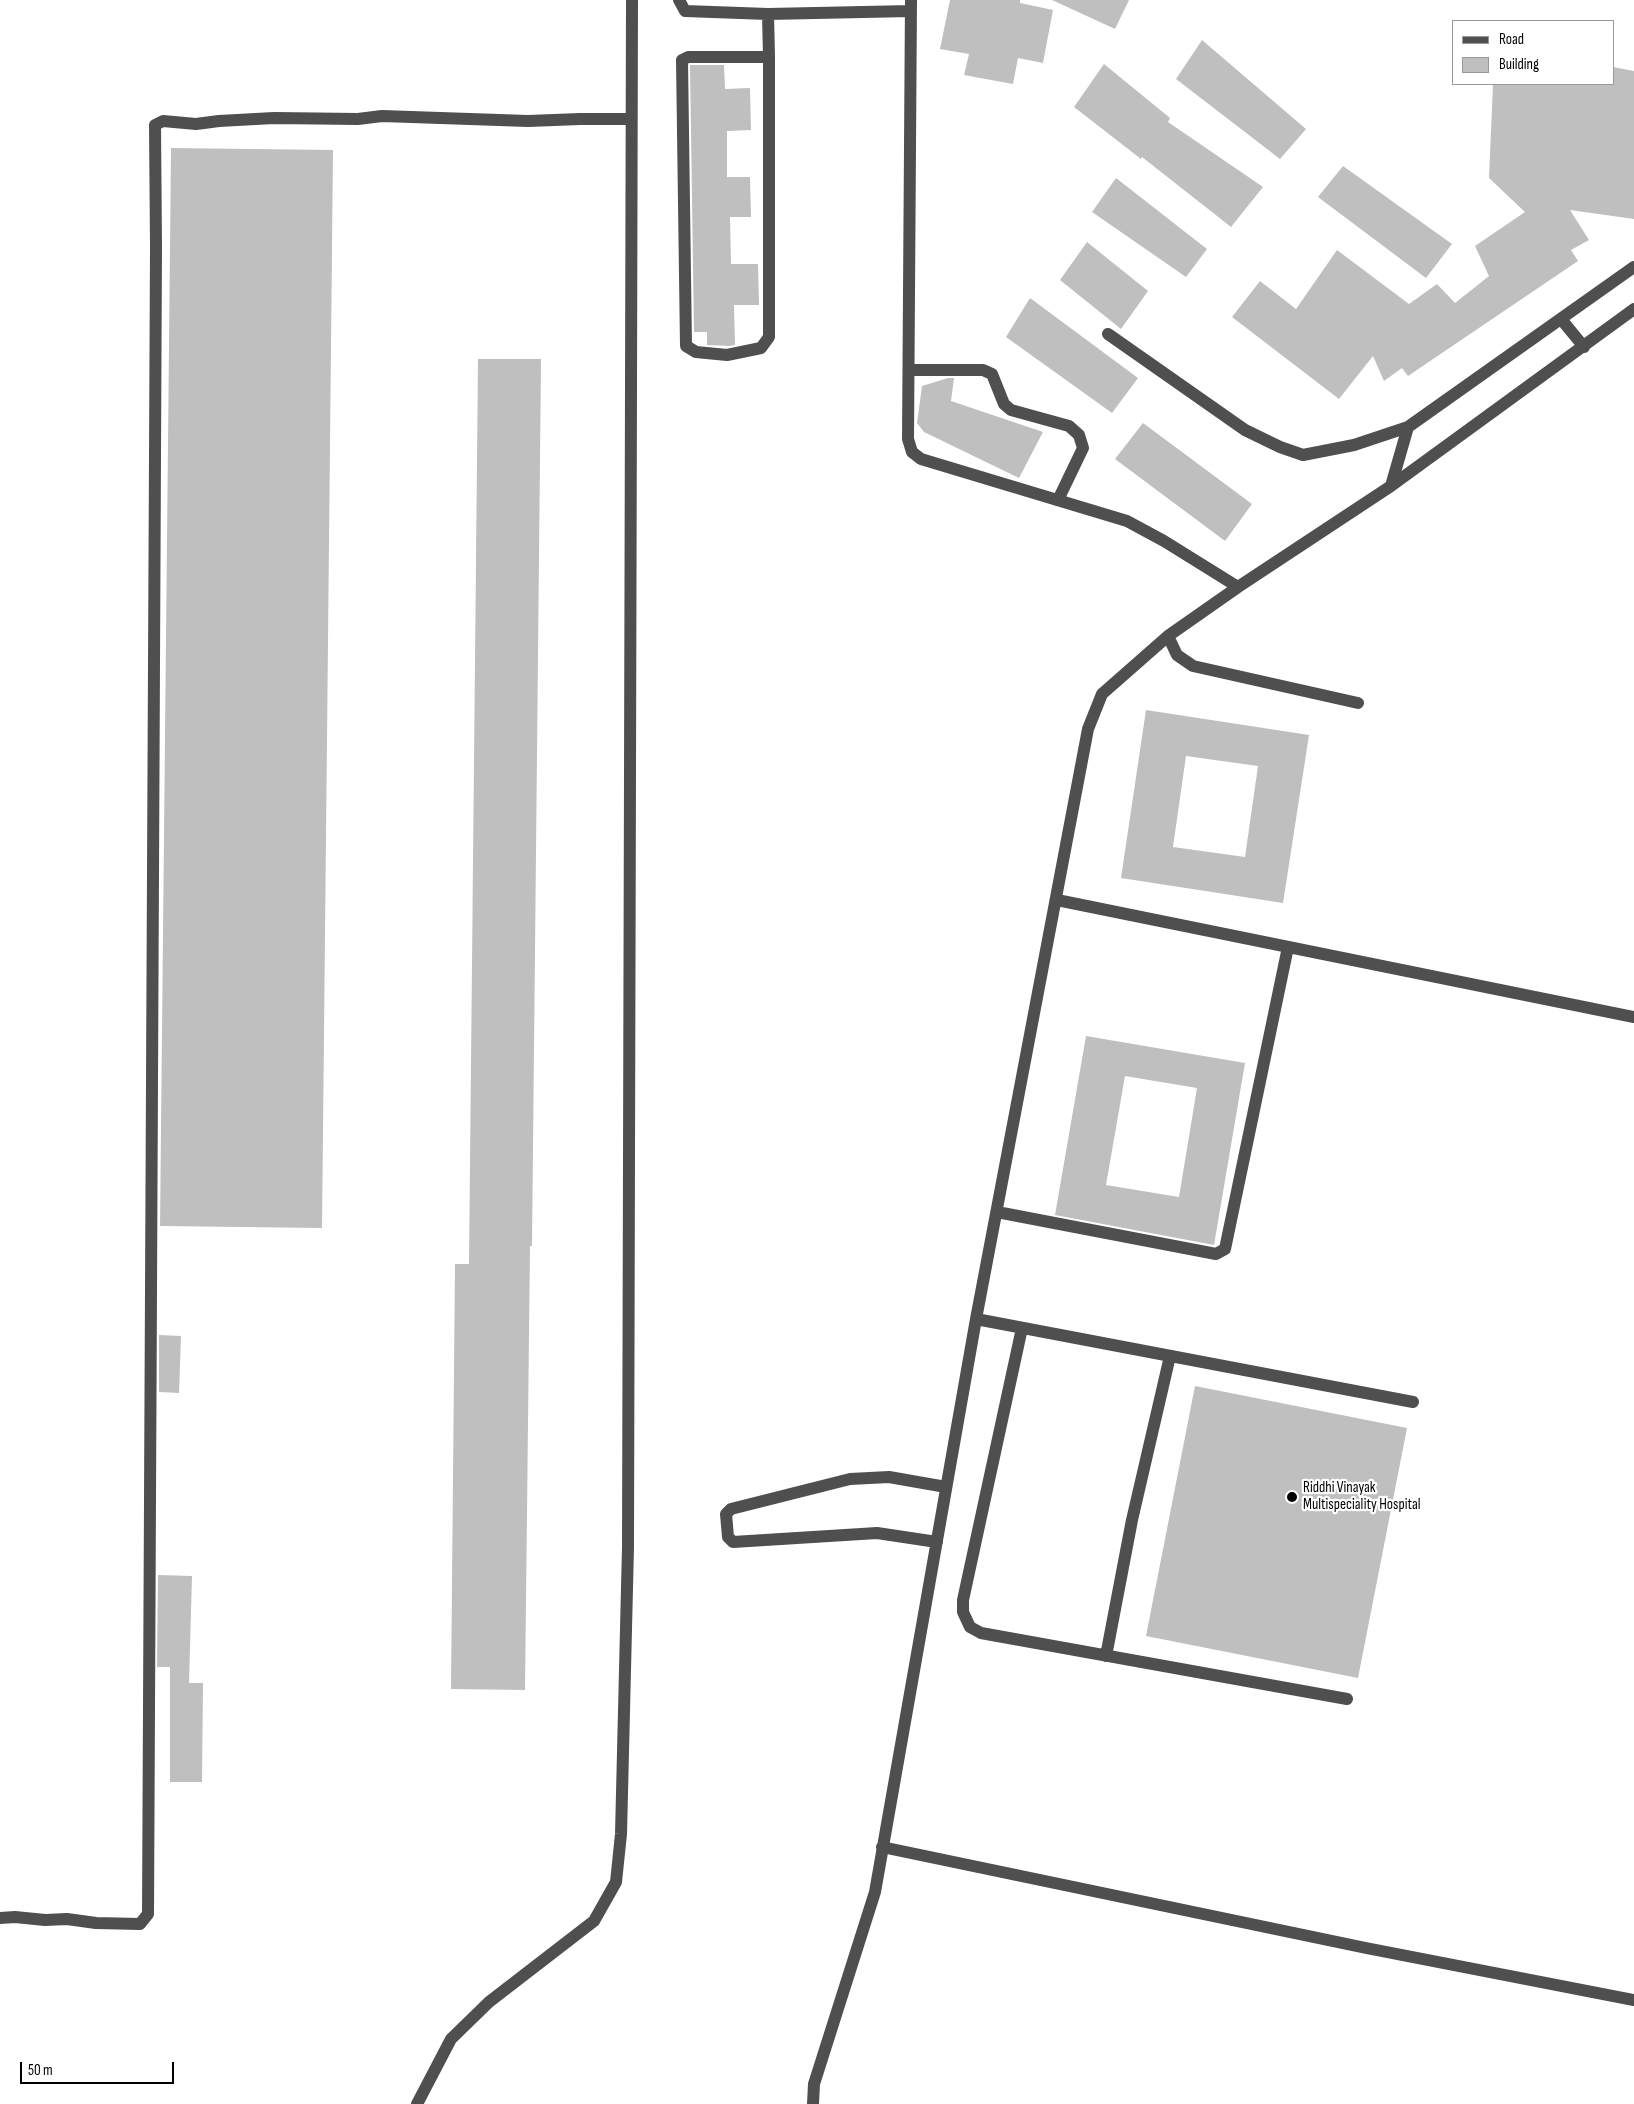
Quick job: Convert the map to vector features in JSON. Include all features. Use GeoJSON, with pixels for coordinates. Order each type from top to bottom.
{"type":"FeatureCollection","features":[{"type":"Feature","properties":{"kind":"street"},"geometry":{"type":"LineString","coordinates":[[417,2104],[451,2039],[489,2002],[594,1921],[616,1882],[621,1834],[628,1547],[632,0]]}},
{"type":"Feature","properties":{"kind":"street"},"geometry":{"type":"LineString","coordinates":[[678,0],[685,11],[768,14],[911,6],[908,438],[912,452],[921,459],[1127,521],[1164,541],[1238,587]]}},
{"type":"Feature","properties":{"kind":"street"},"geometry":{"type":"LineString","coordinates":[[768,14],[769,57],[769,337],[761,348],[727,355],[696,352],[686,346],[682,60],[688,57],[769,57]]}},
{"type":"Feature","properties":{"kind":"street"},"geometry":{"type":"LineString","coordinates":[[0,1918],[67,1919],[96,1923],[140,1924],[148,1914],[156,257],[155,125],[163,121],[196,124],[274,118],[358,119],[382,116],[528,121],[631,119]]}},
{"type":"Feature","properties":{"kind":"street"},"geometry":{"type":"LineString","coordinates":[[1108,334],[1245,430],[1280,447],[1303,455],[1354,444],[1408,427],[1634,267]]}},
{"type":"Feature","properties":{"kind":"street"},"geometry":{"type":"LineString","coordinates":[[814,2104],[814,2084],[875,1892],[976,1319],[1088,729],[1102,694],[1168,636],[1238,587],[1392,486],[1634,309]]}},
{"type":"Feature","properties":{"kind":"street"},"geometry":{"type":"LineString","coordinates":[[1561,319],[1584,347]]}},
{"type":"Feature","properties":{"kind":"street"},"geometry":{"type":"LineString","coordinates":[[909,370],[982,370],[992,374],[1004,404],[1011,410],[1069,426],[1079,435],[1083,448],[1058,500]]}},
{"type":"Feature","properties":{"kind":"street"},"geometry":{"type":"LineString","coordinates":[[1392,486],[1408,427]]}},
{"type":"Feature","properties":{"kind":"street"},"geometry":{"type":"LineString","coordinates":[[1168,636],[1177,656],[1193,666],[1358,703]]}},
{"type":"Feature","properties":{"kind":"street"},"geometry":{"type":"LineString","coordinates":[[1056,900],[1634,1017]]}},
{"type":"Feature","properties":{"kind":"street"},"geometry":{"type":"LineString","coordinates":[[997,1212],[1216,1254],[1225,1249],[1288,947]]}},
{"type":"Feature","properties":{"kind":"street"},"geometry":{"type":"LineString","coordinates":[[976,1319],[1413,1402]]}},
{"type":"Feature","properties":{"kind":"street"},"geometry":{"type":"LineString","coordinates":[[1022,1328],[963,1600],[964,1612],[970,1627],[981,1633],[1347,1699]]}},
{"type":"Feature","properties":{"kind":"street"},"geometry":{"type":"LineString","coordinates":[[1106,1656],[1132,1520],[1170,1356]]}},
{"type":"Feature","properties":{"kind":"street"},"geometry":{"type":"LineString","coordinates":[[937,1542],[877,1533],[733,1542],[728,1537],[726,1514],[731,1509],[850,1479],[889,1477],[946,1487]]}},
{"type":"Feature","properties":{"kind":"street"},"geometry":{"type":"LineString","coordinates":[[882,1847],[1366,1948],[1634,2000]]}},
{"type":"Feature","properties":{"kind":"building"},"geometry":{"type":"Polygon","coordinates":[[[950,0],[1020,0],[1020,3],[1053,10],[1043,63],[1018,58],[1013,84],[964,75],[969,54],[940,49],[950,0]]]}},
{"type":"Feature","properties":{"kind":"building"},"geometry":{"type":"Polygon","coordinates":[[[1052,0],[1129,0],[1115,29],[1052,0]]]}},
{"type":"Feature","properties":{"kind":"building"},"geometry":{"type":"Polygon","coordinates":[[[1202,40],[1306,129],[1280,159],[1176,79],[1202,40]]]}},
{"type":"Feature","properties":{"kind":"building"},"geometry":{"type":"Polygon","coordinates":[[[1104,64],[1170,118],[1168,122],[1263,187],[1231,227],[1142,157],[1141,159],[1074,107],[1104,64]]]}},
{"type":"Feature","properties":{"kind":"building"},"geometry":{"type":"Polygon","coordinates":[[[690,65],[724,65],[725,89],[750,88],[751,130],[727,131],[727,177],[750,177],[751,217],[730,217],[731,264],[758,264],[759,305],[734,305],[735,345],[730,346],[707,345],[707,332],[694,332],[690,65]]]}},
{"type":"Feature","properties":{"kind":"building"},"geometry":{"type":"Polygon","coordinates":[[[1614,67],[1634,71],[1634,219],[1570,210],[1589,240],[1571,250],[1578,261],[1408,376],[1402,368],[1384,381],[1373,356],[1339,399],[1232,317],[1260,281],[1296,309],[1337,250],[1409,304],[1437,284],[1455,303],[1489,276],[1475,246],[1525,212],[1489,178],[1493,85],[1614,85],[1614,67]]]}},
{"type":"Feature","properties":{"kind":"building"},"geometry":{"type":"Polygon","coordinates":[[[171,148],[333,150],[322,1228],[160,1226],[171,148]]]}},
{"type":"Feature","properties":{"kind":"building"},"geometry":{"type":"Polygon","coordinates":[[[1343,166],[1452,244],[1426,278],[1318,197],[1343,166]]]}},
{"type":"Feature","properties":{"kind":"building"},"geometry":{"type":"Polygon","coordinates":[[[1116,178],[1207,249],[1186,277],[1092,212],[1116,178]]]}},
{"type":"Feature","properties":{"kind":"building"},"geometry":{"type":"Polygon","coordinates":[[[1087,242],[1148,291],[1121,329],[1060,280],[1087,242]]]}},
{"type":"Feature","properties":{"kind":"building"},"geometry":{"type":"Polygon","coordinates":[[[1030,298],[1138,378],[1112,413],[1006,337],[1030,298]]]}},
{"type":"Feature","properties":{"kind":"building"},"geometry":{"type":"Polygon","coordinates":[[[478,359],[541,359],[532,1246],[530,1246],[525,1690],[451,1689],[455,1264],[469,1264],[478,359]]]}},
{"type":"Feature","properties":{"kind":"building"},"geometry":{"type":"Polygon","coordinates":[[[954,378],[951,401],[1043,432],[1019,478],[924,432],[917,423],[922,386],[954,378]]]}},
{"type":"Feature","properties":{"kind":"building"},"geometry":{"type":"Polygon","coordinates":[[[1143,423],[1252,504],[1225,541],[1115,459],[1143,423]]]}},
{"type":"Feature","properties":{"kind":"building"},"geometry":{"type":"Polygon","coordinates":[[[1146,710],[1309,735],[1283,903],[1121,878],[1146,710]],[[1186,756],[1173,847],[1245,857],[1258,766],[1186,756]]]}},
{"type":"Feature","properties":{"kind":"building"},"geometry":{"type":"Polygon","coordinates":[[[1086,1036],[1245,1063],[1214,1245],[1055,1215],[1086,1036]],[[1125,1076],[1106,1185],[1179,1197],[1197,1088],[1125,1076]]]}},
{"type":"Feature","properties":{"kind":"building"},"geometry":{"type":"Polygon","coordinates":[[[159,1335],[181,1336],[179,1393],[159,1392],[159,1335]]]}},
{"type":"Feature","properties":{"kind":"building"},"geometry":{"type":"Polygon","coordinates":[[[1195,1386],[1407,1428],[1358,1678],[1146,1636],[1195,1386]]]}},
{"type":"Feature","properties":{"kind":"building"},"geometry":{"type":"Polygon","coordinates":[[[158,1575],[192,1576],[189,1683],[203,1683],[202,1782],[170,1782],[170,1667],[157,1667],[158,1575]]]}},
{"type":"Feature","properties":{"kind":"place","name":"Riddhi Vinayak Multispeciality Hospital"},"geometry":{"type":"Point","coordinates":[1292,1497]}}]}
